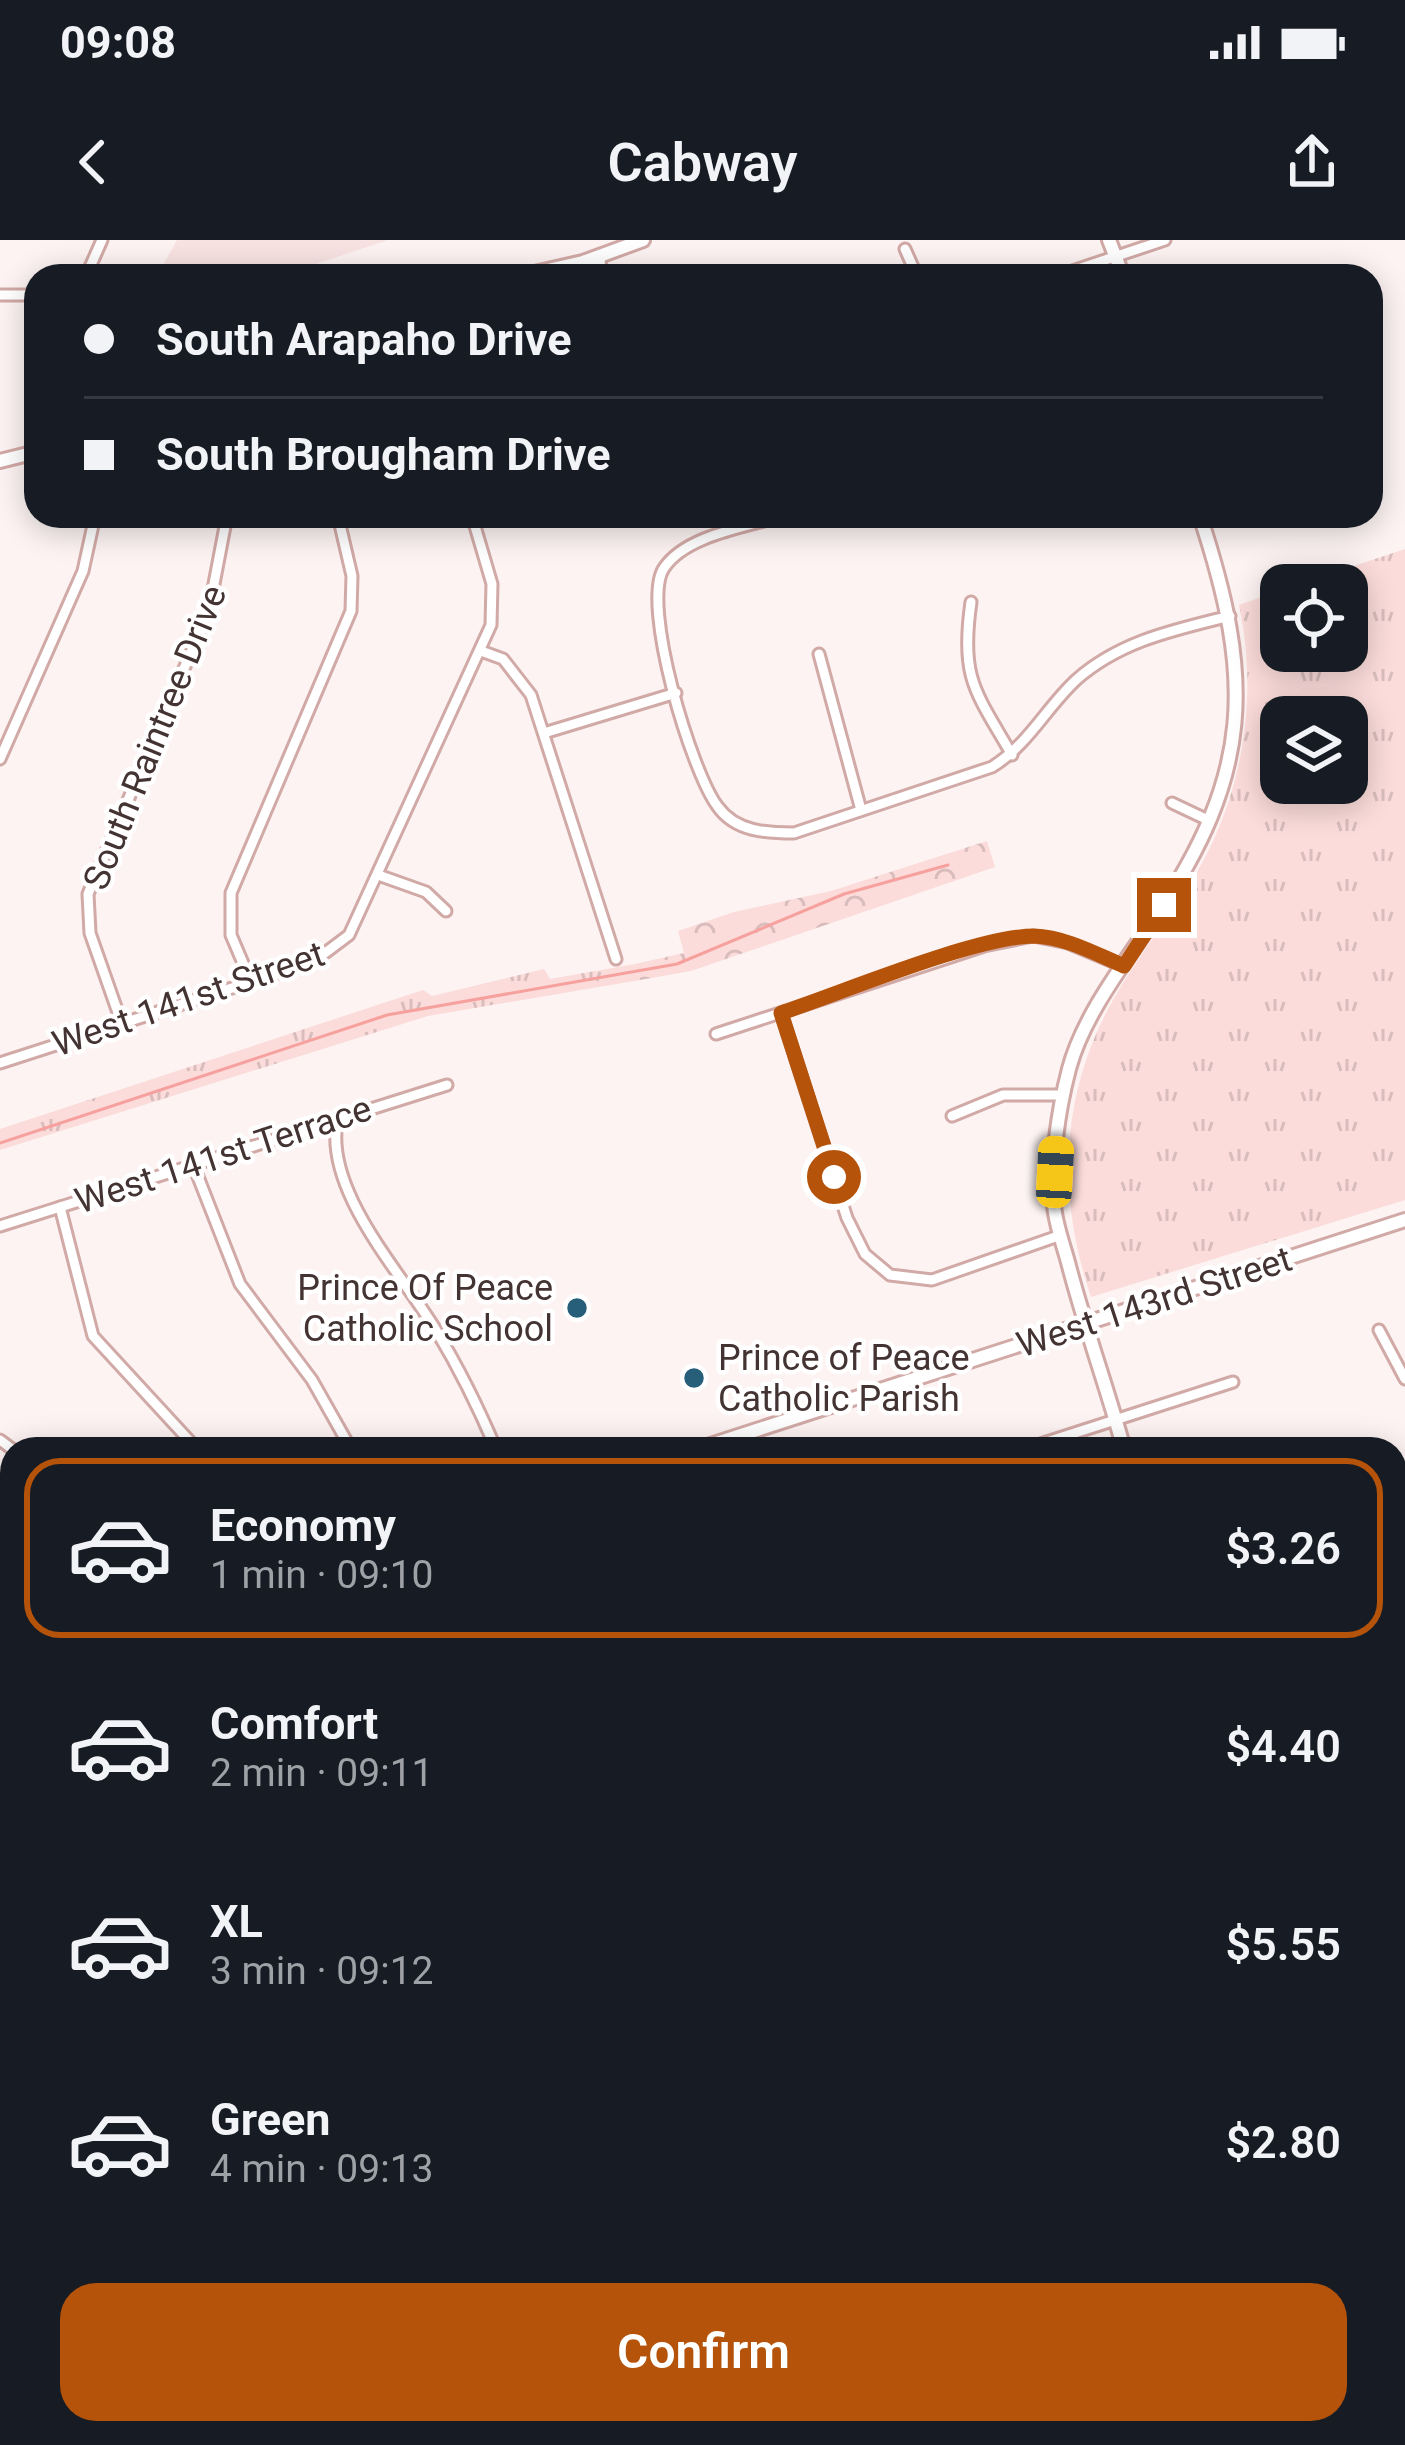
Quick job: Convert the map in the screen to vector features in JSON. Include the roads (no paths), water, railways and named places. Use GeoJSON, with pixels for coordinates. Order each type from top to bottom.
{"type":"FeatureCollection","features":[{"type":"Feature","properties":{"kind":"street"},"geometry":{"type":"LineString","coordinates":[[598,240],[600,264]]}},
{"type":"Feature","properties":{"kind":"street"},"geometry":{"type":"LineString","coordinates":[[567,264],[643,240]]}},
{"type":"Feature","properties":{"kind":"street"},"geometry":{"type":"LineString","coordinates":[[1109,240],[1119,264]]}},
{"type":"Feature","properties":{"kind":"street"},"geometry":{"type":"LineString","coordinates":[[1094,264],[1165,240]]}},
{"type":"Feature","properties":{"kind":"street"},"geometry":{"type":"LineString","coordinates":[[905,249],[912,264]]}},
{"type":"Feature","properties":{"kind":"street"},"geometry":{"type":"LineString","coordinates":[[0,759],[83,571],[92,528]]}},
{"type":"Feature","properties":{"kind":"street","name":"South Raintree Drive"},"geometry":{"type":"LineString","coordinates":[[122,1024],[90,932],[88,894],[209,610],[226,528]]}},
{"type":"Feature","properties":{"kind":"street"},"geometry":{"type":"LineString","coordinates":[[250,982],[231,935],[231,892],[351,611],[352,576],[341,528]]}},
{"type":"Feature","properties":{"kind":"street","name":"West 141st Street"},"geometry":{"type":"LineString","coordinates":[[0,1064],[250,982],[338,946],[362,918],[491,625],[494,594],[475,528]]}},
{"type":"Feature","properties":{"kind":"street"},"geometry":{"type":"LineString","coordinates":[[745,528],[688,547],[664,568],[653,599],[659,643],[718,807],[737,824],[781,833],[992,767],[1012,755],[1075,682],[1116,651],[1230,616]]}},
{"type":"Feature","properties":{"kind":"street"},"geometry":{"type":"LineString","coordinates":[[1121,1437],[1054,1207],[1064,1095],[1070,1064],[1124,966],[1185,874],[1222,796],[1236,728],[1238,676],[1230,616],[1204,528]]}},
{"type":"Feature","properties":{"kind":"street"},"geometry":{"type":"LineString","coordinates":[[971,602],[964,651],[971,685],[1012,755]]}},
{"type":"Feature","properties":{"kind":"street"},"geometry":{"type":"LineString","coordinates":[[481,651],[503,659],[520,676],[544,733],[616,959]]}},
{"type":"Feature","properties":{"kind":"street"},"geometry":{"type":"LineString","coordinates":[[819,655],[861,810]]}},
{"type":"Feature","properties":{"kind":"street"},"geometry":{"type":"LineString","coordinates":[[544,733],[676,693]]}},
{"type":"Feature","properties":{"kind":"street"},"geometry":{"type":"LineString","coordinates":[[1172,802],[1210,821]]}},
{"type":"Feature","properties":{"kind":"street"},"geometry":{"type":"LineString","coordinates":[[381,876],[426,892],[446,911]]}},
{"type":"Feature","properties":{"kind":"street"},"geometry":{"type":"LineString","coordinates":[[716,1034],[984,946],[1033,936],[1069,943],[1124,966]]}},
{"type":"Feature","properties":{"kind":"street"},"geometry":{"type":"LineString","coordinates":[[781,1013],[847,1218],[865,1254],[890,1275],[932,1280],[1061,1235]]}},
{"type":"Feature","properties":{"kind":"street","name":"West 141st Terrace"},"geometry":{"type":"LineString","coordinates":[[0,1226],[446,1084]]}},
{"type":"Feature","properties":{"kind":"street"},"geometry":{"type":"LineString","coordinates":[[952,1116],[981,1102],[1028,1092],[1064,1095]]}},
{"type":"Feature","properties":{"kind":"street"},"geometry":{"type":"LineString","coordinates":[[338,1117],[333,1138],[362,1219],[434,1327],[490,1437]]}},
{"type":"Feature","properties":{"kind":"street"},"geometry":{"type":"LineString","coordinates":[[194,1164],[239,1284],[312,1380],[344,1437]]}},
{"type":"Feature","properties":{"kind":"street"},"geometry":{"type":"LineString","coordinates":[[60,1207],[93,1336],[186,1437]]}},
{"type":"Feature","properties":{"kind":"street","name":"West 143rd Street"},"geometry":{"type":"LineString","coordinates":[[735,1437],[1405,1220]]}},
{"type":"Feature","properties":{"kind":"street"},"geometry":{"type":"LineString","coordinates":[[1379,1330],[1405,1378]]}},
{"type":"Feature","properties":{"kind":"street"},"geometry":{"type":"LineString","coordinates":[[1063,1437],[1233,1382]]}},
{"type":"Feature","properties":{"kind":"waterway"},"geometry":{"type":"LineString","coordinates":[[0,1143],[387,1015],[677,964],[844,894],[948,865]]}},
{"type":"Feature","properties":{"kind":"place","name":"Prince Of Peace Catholic School"},"geometry":{"type":"Point","coordinates":[577,1308]}},
{"type":"Feature","properties":{"kind":"place","name":"Prince of Peace Catholic Parish"},"geometry":{"type":"Point","coordinates":[694,1378]}}]}
